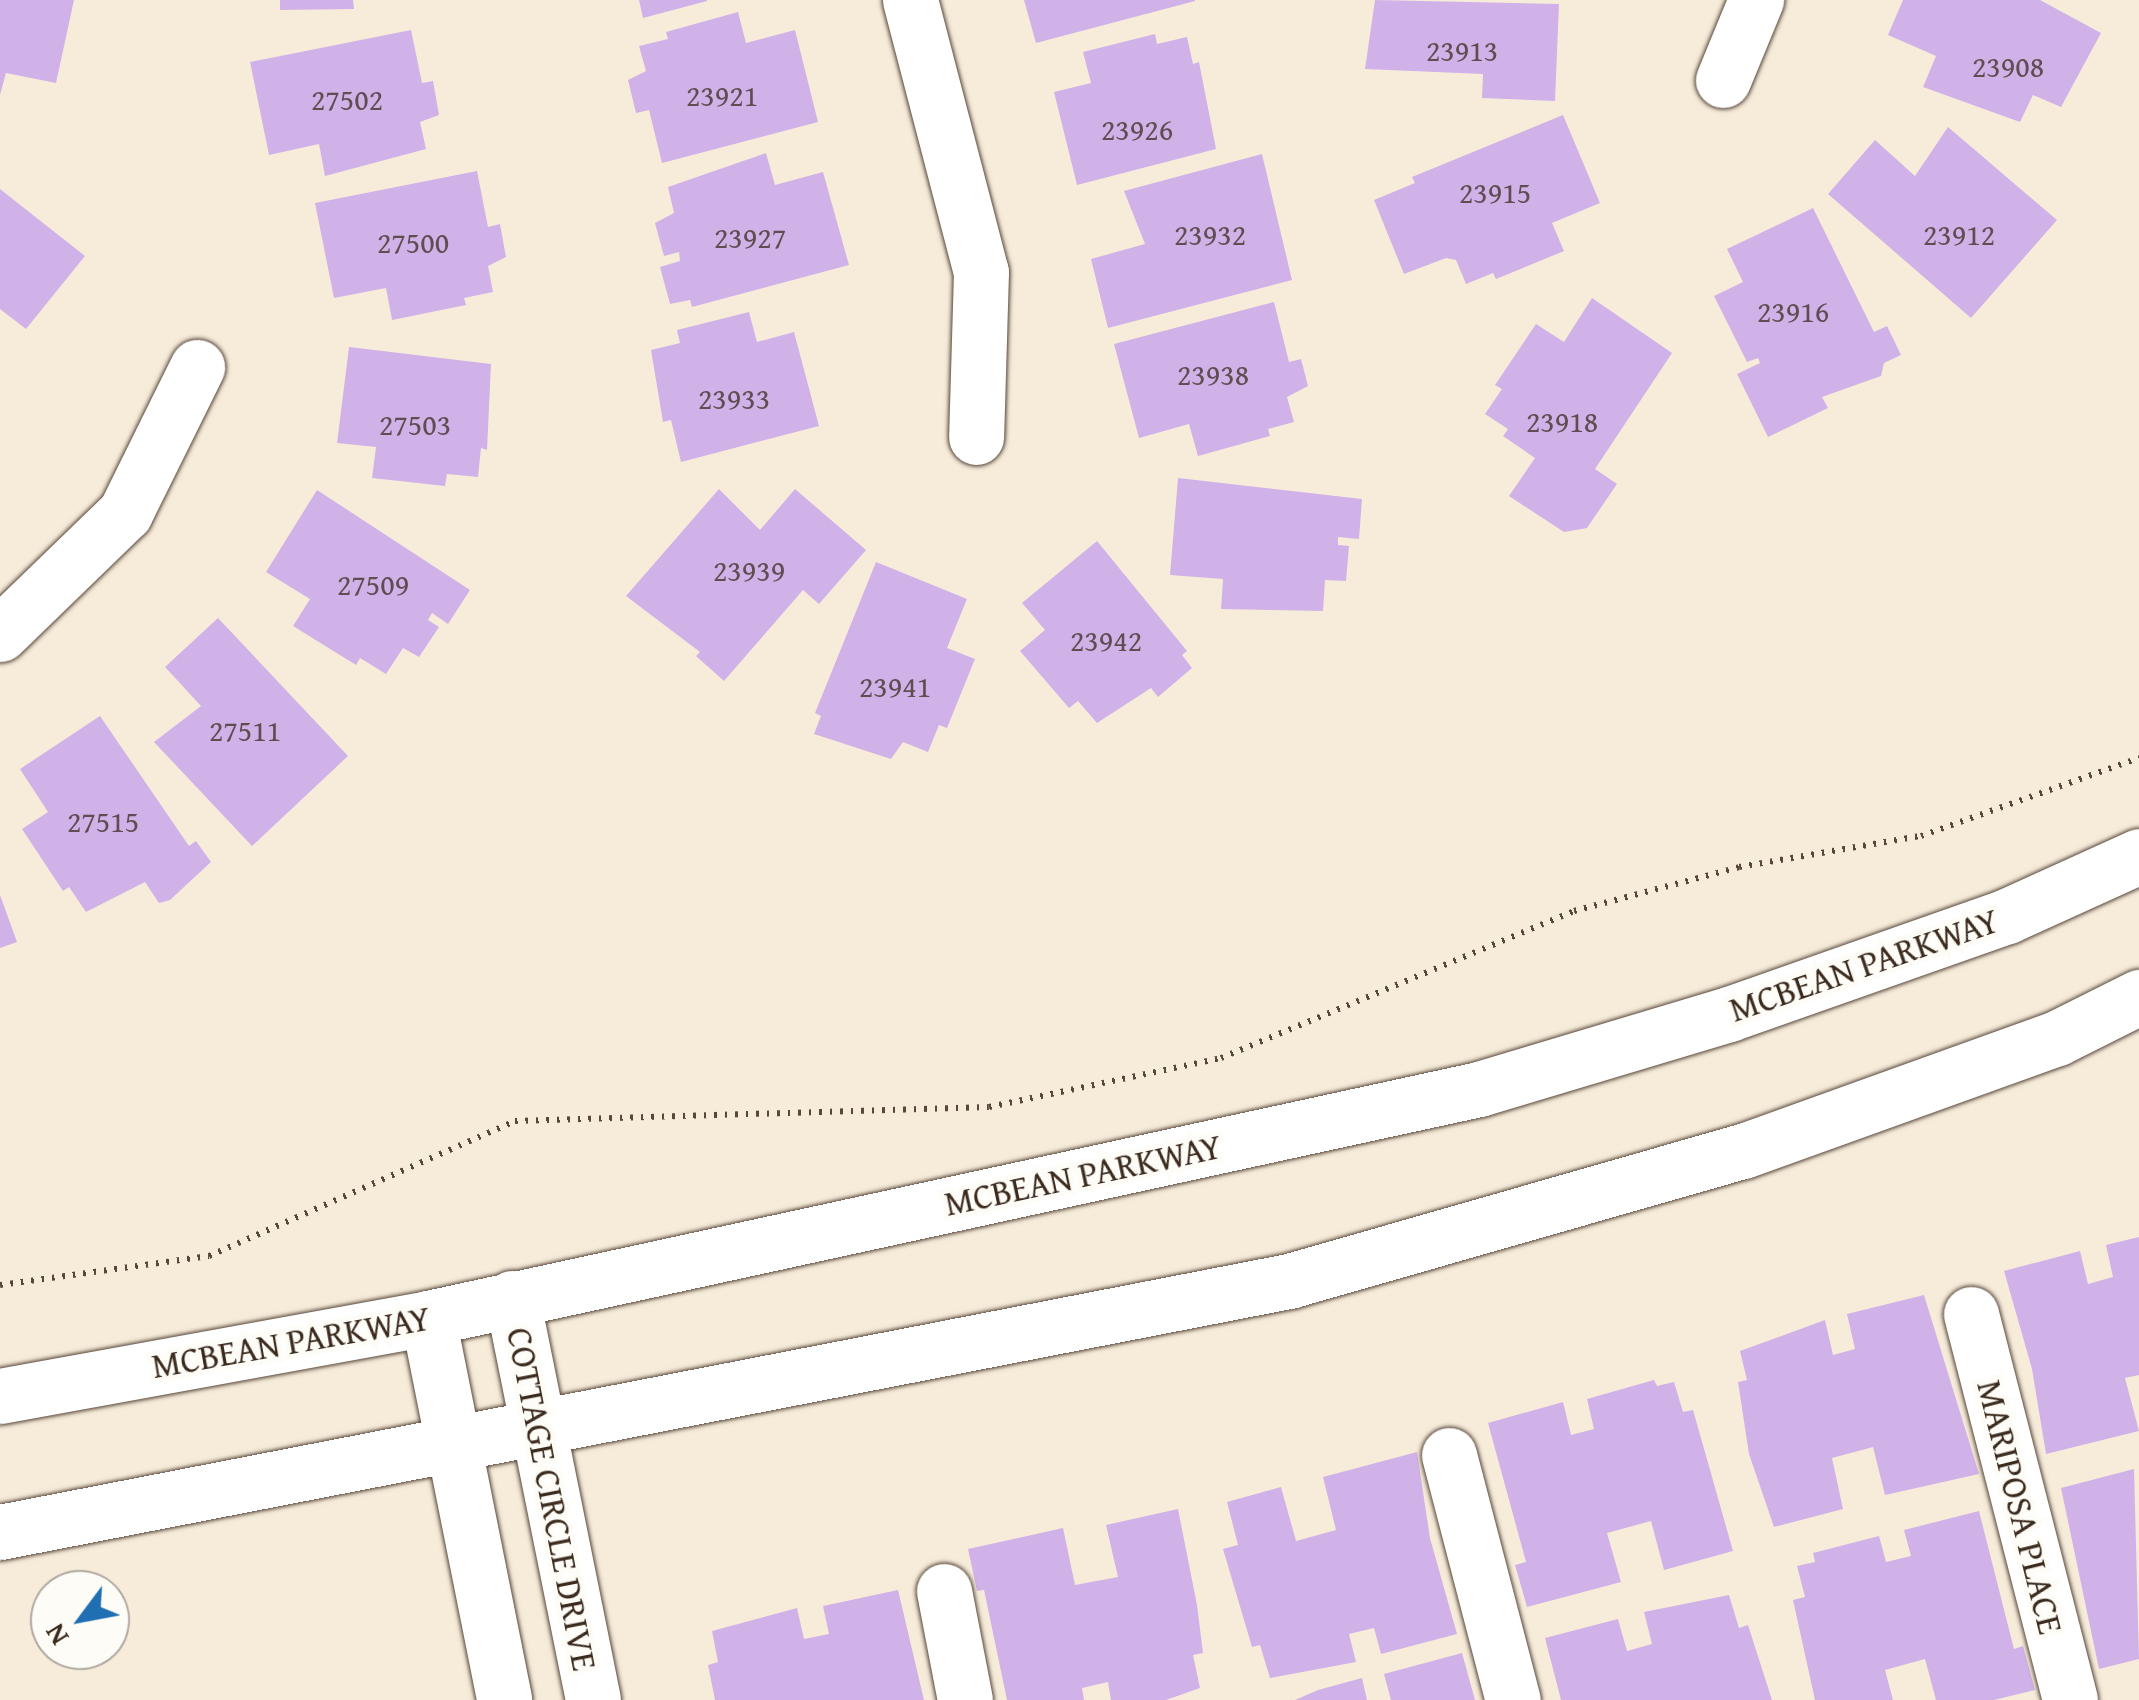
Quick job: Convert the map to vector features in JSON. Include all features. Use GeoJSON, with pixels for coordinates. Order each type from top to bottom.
{"type":"FeatureCollection","features":[{"type":"Feature","properties":{"kind":"main road"},"geometry":{"type":"LineString","coordinates":[[910,0],[981,272],[976,436]]}},
{"type":"Feature","properties":{"kind":"main road"},"geometry":{"type":"LineString","coordinates":[[1723,80],[1756,0]]}},
{"type":"Feature","properties":{"kind":"main road"},"geometry":{"type":"LineString","coordinates":[[0,634],[125,513],[197,367]]}},
{"type":"Feature","properties":{"kind":"main road","name":"MCBEAN PARKWAY"},"geometry":{"type":"LineString","coordinates":[[0,1396],[428,1318],[1479,1089],[1877,962],[2006,916],[2139,856]]}},
{"type":"Feature","properties":{"kind":"main road"},"geometry":{"type":"LineString","coordinates":[[0,1532],[1290,1281],[1743,1152],[2056,1038],[2139,998]]}},
{"type":"Feature","properties":{"kind":"main road","name":"COTTAGE CIRCLE DRIVE"},"geometry":{"type":"LineString","coordinates":[[512,1298],[593,1700]]}},
{"type":"Feature","properties":{"kind":"main road","name":"MARIPOSA PLACE"},"geometry":{"type":"LineString","coordinates":[[1971,1314],[2070,1700]]}},
{"type":"Feature","properties":{"kind":"main road"},"geometry":{"type":"LineString","coordinates":[[428,1318],[504,1700]]}},
{"type":"Feature","properties":{"kind":"main road"},"geometry":{"type":"LineString","coordinates":[[1449,1455],[1513,1700]]}},
{"type":"Feature","properties":{"kind":"main road"},"geometry":{"type":"LineString","coordinates":[[944,1592],[965,1700]]}},
{"type":"Feature","properties":{"kind":"path"},"geometry":{"type":"LineString","coordinates":[[0,1285],[209,1256],[515,1121],[989,1107],[1221,1058],[1574,911],[1738,867],[1921,836],[2139,758]]}},
{"type":"Feature","properties":{"kind":"building"},"geometry":{"type":"Polygon","coordinates":[[[0,0],[74,0],[56,83],[6,73],[0,95],[0,0]]]}},
{"type":"Feature","properties":{"kind":"building"},"geometry":{"type":"Polygon","coordinates":[[[280,0],[353,0],[354,9],[280,10],[280,0]]]}},
{"type":"Feature","properties":{"kind":"building"},"geometry":{"type":"Polygon","coordinates":[[[639,0],[707,0],[707,1],[643,18],[639,0]]]}},
{"type":"Feature","properties":{"kind":"building"},"geometry":{"type":"Polygon","coordinates":[[[1024,0],[1195,0],[1195,1],[1036,43],[1024,0]]]}},
{"type":"Feature","properties":{"kind":"building"},"geometry":{"type":"Polygon","coordinates":[[[1375,0],[1559,4],[1555,101],[1482,98],[1483,74],[1365,69],[1375,0]]]}},
{"type":"Feature","properties":{"kind":"building"},"geometry":{"type":"Polygon","coordinates":[[[1903,0],[2040,0],[2101,33],[2061,107],[2033,95],[2020,122],[1923,87],[1936,56],[1888,35],[1903,0]]]}},
{"type":"Feature","properties":{"kind":"building"},"geometry":{"type":"Polygon","coordinates":[[[738,12],[746,43],[795,30],[818,122],[662,163],[649,110],[636,113],[628,80],[646,71],[639,46],[668,39],[666,32],[738,12]]]}},
{"type":"Feature","properties":{"kind":"building"},"geometry":{"type":"Polygon","coordinates":[[[411,30],[422,83],[433,81],[439,115],[420,122],[426,149],[325,176],[319,144],[269,155],[250,62],[411,30]]]}},
{"type":"Feature","properties":{"kind":"building"},"geometry":{"type":"Polygon","coordinates":[[[1155,34],[1157,44],[1187,37],[1193,64],[1199,62],[1216,149],[1077,185],[1054,92],[1091,83],[1083,52],[1155,34]]]}},
{"type":"Feature","properties":{"kind":"building"},"geometry":{"type":"Polygon","coordinates":[[[1563,115],[1600,203],[1552,223],[1564,251],[1496,279],[1493,273],[1466,284],[1456,260],[1446,258],[1404,274],[1374,200],[1415,183],[1412,177],[1563,115]]]}},
{"type":"Feature","properties":{"kind":"building"},"geometry":{"type":"Polygon","coordinates":[[[1948,127],[2057,220],[1971,318],[1828,194],[1875,140],[1915,176],[1948,127]]]}},
{"type":"Feature","properties":{"kind":"building"},"geometry":{"type":"Polygon","coordinates":[[[766,153],[775,185],[823,172],[849,265],[692,307],[690,300],[670,304],[660,267],[680,261],[679,252],[664,256],[655,223],[674,213],[668,187],[766,153]]]}},
{"type":"Feature","properties":{"kind":"building"},"geometry":{"type":"Polygon","coordinates":[[[1262,154],[1292,280],[1108,328],[1091,259],[1145,244],[1124,191],[1262,154]]]}},
{"type":"Feature","properties":{"kind":"building"},"geometry":{"type":"Polygon","coordinates":[[[477,171],[488,227],[500,224],[506,257],[488,266],[493,292],[464,298],[466,305],[392,320],[386,288],[334,298],[315,203],[477,171]]]}},
{"type":"Feature","properties":{"kind":"building"},"geometry":{"type":"Polygon","coordinates":[[[0,189],[85,256],[26,329],[0,309],[0,189]]]}},
{"type":"Feature","properties":{"kind":"building"},"geometry":{"type":"Polygon","coordinates":[[[1813,208],[1874,332],[1887,326],[1901,355],[1884,363],[1881,376],[1822,397],[1828,408],[1768,437],[1737,374],[1760,363],[1758,358],[1747,362],[1714,296],[1743,282],[1727,249],[1813,208]]]}},
{"type":"Feature","properties":{"kind":"building"},"geometry":{"type":"Polygon","coordinates":[[[1592,298],[1672,353],[1595,469],[1617,484],[1587,528],[1564,532],[1509,496],[1535,458],[1503,436],[1508,429],[1485,414],[1502,389],[1495,385],[1536,324],[1564,342],[1592,298]]]}},
{"type":"Feature","properties":{"kind":"building"},"geometry":{"type":"Polygon","coordinates":[[[1274,302],[1289,362],[1301,359],[1308,386],[1287,397],[1294,422],[1268,429],[1270,436],[1198,456],[1189,424],[1139,438],[1114,344],[1274,302]]]}},
{"type":"Feature","properties":{"kind":"building"},"geometry":{"type":"Polygon","coordinates":[[[749,312],[757,342],[794,332],[819,426],[681,462],[671,420],[663,422],[651,350],[680,343],[677,330],[749,312]]]}},
{"type":"Feature","properties":{"kind":"building"},"geometry":{"type":"Polygon","coordinates":[[[349,347],[491,364],[487,450],[481,448],[478,477],[447,474],[445,486],[372,478],[376,447],[337,443],[349,347]]]}},
{"type":"Feature","properties":{"kind":"building"},"geometry":{"type":"Polygon","coordinates":[[[1178,478],[1362,499],[1359,539],[1338,537],[1338,545],[1349,546],[1346,581],[1325,580],[1323,611],[1221,609],[1223,579],[1170,575],[1178,478]]]}},
{"type":"Feature","properties":{"kind":"building"},"geometry":{"type":"Polygon","coordinates":[[[719,489],[760,530],[795,489],[866,550],[819,604],[803,590],[724,681],[696,656],[700,652],[626,596],[719,489]]]}},
{"type":"Feature","properties":{"kind":"building"},"geometry":{"type":"Polygon","coordinates":[[[317,490],[470,590],[448,624],[432,613],[428,620],[439,627],[419,657],[403,648],[386,674],[360,658],[356,665],[293,626],[310,599],[266,572],[317,490]]]}},
{"type":"Feature","properties":{"kind":"building"},"geometry":{"type":"Polygon","coordinates":[[[1097,541],[1187,651],[1182,655],[1192,668],[1158,697],[1151,688],[1097,723],[1078,701],[1069,708],[1020,651],[1045,630],[1022,603],[1097,541]]]}},
{"type":"Feature","properties":{"kind":"building"},"geometry":{"type":"Polygon","coordinates":[[[876,562],[967,599],[947,648],[975,659],[947,728],[939,725],[928,752],[903,742],[891,759],[814,734],[821,716],[815,713],[876,562]]]}},
{"type":"Feature","properties":{"kind":"building"},"geometry":{"type":"Polygon","coordinates":[[[218,618],[348,756],[252,846],[154,742],[201,706],[165,667],[218,618]]]}},
{"type":"Feature","properties":{"kind":"building"},"geometry":{"type":"Polygon","coordinates":[[[100,716],[189,846],[196,841],[211,862],[170,900],[159,903],[145,882],[86,912],[69,887],[63,891],[22,829],[48,812],[20,769],[100,716]]]}},
{"type":"Feature","properties":{"kind":"building"},"geometry":{"type":"Polygon","coordinates":[[[0,895],[17,942],[0,948],[0,895]]]}},
{"type":"Feature","properties":{"kind":"building"},"geometry":{"type":"Polygon","coordinates":[[[2139,1237],[2139,1375],[2125,1378],[2139,1431],[2046,1454],[2032,1369],[2004,1271],[2080,1251],[2088,1284],[2113,1277],[2106,1245],[2139,1237]]]}},
{"type":"Feature","properties":{"kind":"building"},"geometry":{"type":"Polygon","coordinates":[[[1924,1295],[1979,1474],[1885,1495],[1873,1447],[1832,1458],[1843,1509],[1774,1527],[1749,1454],[1738,1382],[1747,1380],[1740,1351],[1825,1320],[1833,1355],[1855,1349],[1847,1314],[1924,1295]]]}},
{"type":"Feature","properties":{"kind":"building"},"geometry":{"type":"Polygon","coordinates":[[[1654,1380],[1657,1386],[1674,1382],[1683,1412],[1693,1410],[1733,1551],[1664,1570],[1651,1521],[1607,1533],[1621,1582],[1527,1607],[1515,1565],[1526,1562],[1488,1423],[1563,1402],[1571,1435],[1594,1429],[1587,1399],[1654,1380]]]}},
{"type":"Feature","properties":{"kind":"building"},"geometry":{"type":"Polygon","coordinates":[[[1417,1452],[1430,1538],[1457,1634],[1381,1654],[1374,1628],[1349,1634],[1356,1662],[1270,1678],[1260,1645],[1252,1647],[1223,1549],[1238,1545],[1227,1502],[1281,1487],[1296,1541],[1336,1530],[1323,1477],[1417,1452]]]}},
{"type":"Feature","properties":{"kind":"building"},"geometry":{"type":"Polygon","coordinates":[[[2134,1469],[2139,1659],[2099,1669],[2061,1488],[2134,1469]]]}},
{"type":"Feature","properties":{"kind":"building"},"geometry":{"type":"Polygon","coordinates":[[[1178,1509],[1203,1653],[1193,1655],[1200,1688],[1166,1700],[1111,1700],[1108,1682],[1082,1688],[1084,1700],[1007,1700],[984,1590],[977,1591],[968,1549],[1063,1528],[1075,1585],[1118,1577],[1106,1525],[1178,1509]]]}},
{"type":"Feature","properties":{"kind":"building"},"geometry":{"type":"Polygon","coordinates":[[[1979,1511],[2014,1649],[2023,1646],[2035,1690],[1994,1700],[1936,1700],[1925,1659],[1885,1670],[1893,1700],[1815,1700],[1793,1600],[1805,1597],[1797,1566],[1815,1562],[1813,1553],[1879,1536],[1886,1562],[1911,1556],[1904,1530],[1979,1511]]]}},
{"type":"Feature","properties":{"kind":"building"},"geometry":{"type":"Polygon","coordinates":[[[898,1590],[924,1700],[715,1700],[708,1665],[718,1662],[712,1631],[797,1608],[804,1639],[829,1634],[823,1606],[898,1590]]]}},
{"type":"Feature","properties":{"kind":"building"},"geometry":{"type":"Polygon","coordinates":[[[1729,1595],[1739,1628],[1748,1625],[1772,1700],[1561,1700],[1545,1638],[1618,1619],[1627,1651],[1652,1644],[1644,1612],[1729,1595]]]}},
{"type":"Feature","properties":{"kind":"building"},"geometry":{"type":"Polygon","coordinates":[[[1462,1653],[1475,1700],[1391,1700],[1384,1674],[1462,1653]]]}},
{"type":"Feature","properties":{"kind":"building"},"geometry":{"type":"Polygon","coordinates":[[[1362,1678],[1367,1700],[1295,1700],[1318,1690],[1362,1678]]]}}]}
